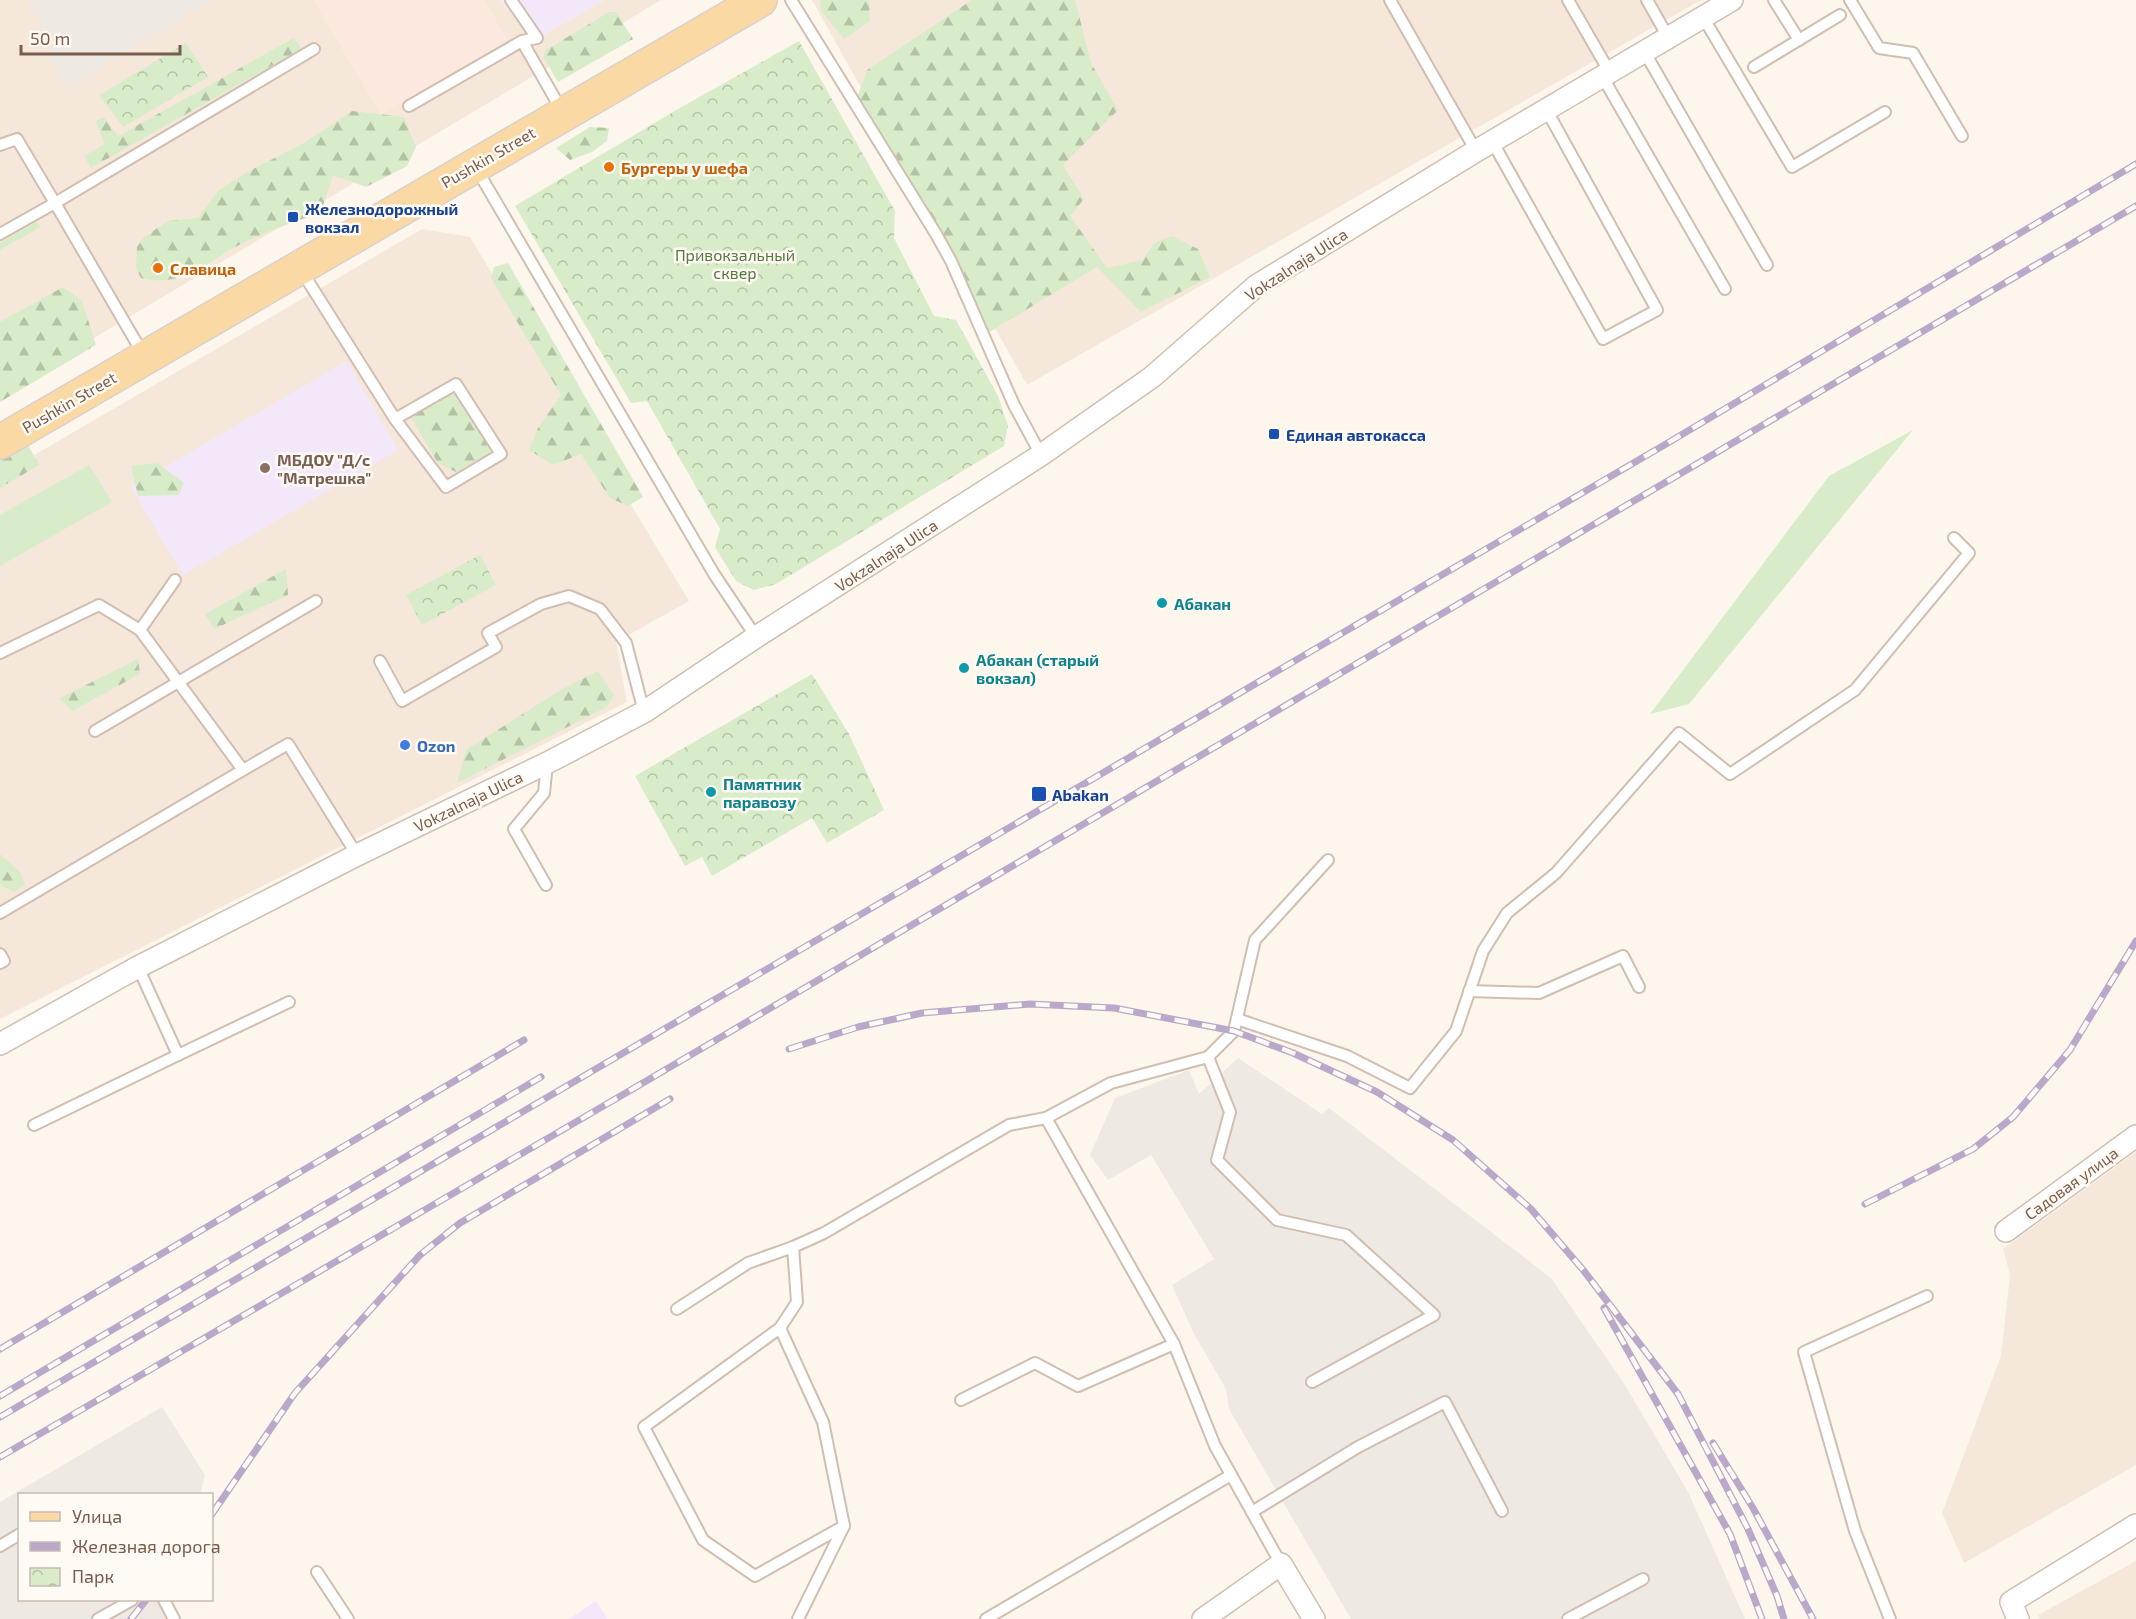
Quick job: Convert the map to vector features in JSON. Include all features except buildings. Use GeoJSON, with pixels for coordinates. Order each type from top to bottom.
{"type":"FeatureCollection","features":[{"type":"Feature","properties":{"kind":"main road","name":"Pushkin Street"},"geometry":{"type":"LineString","coordinates":[[0,442],[760,0]]}},
{"type":"Feature","properties":{"kind":"street","name":"Vokzalnaja Ulica"},"geometry":{"type":"LineString","coordinates":[[0,1044],[138,967],[357,855],[547,764],[644,712],[756,637],[1041,454],[1152,377],[1256,286],[1484,146],[1732,0]]}},
{"type":"Feature","properties":{"kind":"street","name":"Садовая улица"},"geometry":{"type":"LineString","coordinates":[[2006,1231],[2136,1136]]}},
{"type":"Feature","properties":{"kind":"street"},"geometry":{"type":"LineString","coordinates":[[2014,1610],[2136,1525]]}},
{"type":"Feature","properties":{"kind":"street"},"geometry":{"type":"LineString","coordinates":[[1203,1619],[1281,1564],[1314,1619]]}},
{"type":"Feature","properties":{"kind":"lane"},"geometry":{"type":"LineString","coordinates":[[409,106],[522,41],[537,38],[511,0]]}},
{"type":"Feature","properties":{"kind":"lane"},"geometry":{"type":"LineString","coordinates":[[792,0],[951,261],[1014,405],[1041,454]]}},
{"type":"Feature","properties":{"kind":"lane"},"geometry":{"type":"LineString","coordinates":[[1390,0],[1484,146],[1603,339],[1657,310],[1546,109]]}},
{"type":"Feature","properties":{"kind":"lane"},"geometry":{"type":"LineString","coordinates":[[1568,0],[1606,74],[1725,289]]}},
{"type":"Feature","properties":{"kind":"lane"},"geometry":{"type":"LineString","coordinates":[[1647,0],[1668,37]]}},
{"type":"Feature","properties":{"kind":"lane"},"geometry":{"type":"LineString","coordinates":[[1774,0],[1799,40]]}},
{"type":"Feature","properties":{"kind":"lane"},"geometry":{"type":"LineString","coordinates":[[1850,0],[1879,48],[1913,53],[1962,136]]}},
{"type":"Feature","properties":{"kind":"lane"},"geometry":{"type":"LineString","coordinates":[[1754,67],[1840,15]]}},
{"type":"Feature","properties":{"kind":"lane"},"geometry":{"type":"LineString","coordinates":[[1703,17],[1792,167],[1885,112]]}},
{"type":"Feature","properties":{"kind":"lane"},"geometry":{"type":"LineString","coordinates":[[522,41],[563,113]]}},
{"type":"Feature","properties":{"kind":"lane"},"geometry":{"type":"LineString","coordinates":[[0,234],[314,49]]}},
{"type":"Feature","properties":{"kind":"lane"},"geometry":{"type":"LineString","coordinates":[[1644,51],[1767,265]]}},
{"type":"Feature","properties":{"kind":"lane"},"geometry":{"type":"LineString","coordinates":[[0,146],[17,139],[145,357]]}},
{"type":"Feature","properties":{"kind":"lane"},"geometry":{"type":"LineString","coordinates":[[474,165],[714,574],[756,637]]}},
{"type":"Feature","properties":{"kind":"lane"},"geometry":{"type":"LineString","coordinates":[[299,268],[395,419],[446,487],[501,454],[456,384],[395,419]]}},
{"type":"Feature","properties":{"kind":"lane"},"geometry":{"type":"LineString","coordinates":[[1237,1019],[1347,1056],[1410,1088],[1456,1031],[1483,951],[1507,912],[1556,873],[1679,734],[1730,774],[1855,690],[1969,553],[1954,538]]}},
{"type":"Feature","properties":{"kind":"lane"},"geometry":{"type":"LineString","coordinates":[[140,630],[175,580]]}},
{"type":"Feature","properties":{"kind":"lane"},"geometry":{"type":"LineString","coordinates":[[380,661],[402,701],[496,646],[488,633],[541,604],[568,596],[600,609],[626,643],[644,712]]}},
{"type":"Feature","properties":{"kind":"lane"},"geometry":{"type":"LineString","coordinates":[[95,731],[316,600]]}},
{"type":"Feature","properties":{"kind":"lane"},"geometry":{"type":"LineString","coordinates":[[0,653],[99,605],[140,630],[243,770]]}},
{"type":"Feature","properties":{"kind":"lane"},"geometry":{"type":"LineString","coordinates":[[0,913],[288,744],[357,855]]}},
{"type":"Feature","properties":{"kind":"lane"},"geometry":{"type":"LineString","coordinates":[[546,885],[514,829],[544,793],[547,764]]}},
{"type":"Feature","properties":{"kind":"lane"},"geometry":{"type":"LineString","coordinates":[[677,1309],[748,1263],[794,1247],[824,1233],[1009,1125],[1046,1118],[1111,1083],[1208,1057],[1234,1031],[1254,940],[1328,860]]}},
{"type":"Feature","properties":{"kind":"lane"},"geometry":{"type":"LineString","coordinates":[[0,954],[4,961],[0,963]]}},
{"type":"Feature","properties":{"kind":"lane"},"geometry":{"type":"LineString","coordinates":[[1469,990],[1539,993],[1623,956],[1639,987]]}},
{"type":"Feature","properties":{"kind":"lane"},"geometry":{"type":"LineString","coordinates":[[138,967],[178,1055]]}},
{"type":"Feature","properties":{"kind":"lane"},"geometry":{"type":"LineString","coordinates":[[34,1125],[289,1002]]}},
{"type":"Feature","properties":{"kind":"lane"},"geometry":{"type":"LineString","coordinates":[[1208,1057],[1230,1112],[1217,1160],[1277,1220],[1346,1235],[1434,1315],[1312,1382]]}},
{"type":"Feature","properties":{"kind":"lane"},"geometry":{"type":"LineString","coordinates":[[1046,1118],[1174,1344],[1215,1446],[1281,1564]]}},
{"type":"Feature","properties":{"kind":"lane"},"geometry":{"type":"LineString","coordinates":[[794,1247],[797,1302],[780,1329],[644,1427],[704,1540],[755,1576],[844,1526]]}},
{"type":"Feature","properties":{"kind":"lane"},"geometry":{"type":"LineString","coordinates":[[1890,1619],[1855,1532],[1804,1352],[1927,1296]]}},
{"type":"Feature","properties":{"kind":"lane"},"geometry":{"type":"LineString","coordinates":[[780,1329],[823,1422],[844,1526],[798,1619]]}},
{"type":"Feature","properties":{"kind":"lane"},"geometry":{"type":"LineString","coordinates":[[962,1400],[1035,1363],[1078,1386],[1174,1344]]}},
{"type":"Feature","properties":{"kind":"lane"},"geometry":{"type":"LineString","coordinates":[[1252,1512],[1358,1447],[1445,1402],[1502,1511]]}},
{"type":"Feature","properties":{"kind":"lane"},"geometry":{"type":"LineString","coordinates":[[986,1619],[1231,1475]]}},
{"type":"Feature","properties":{"kind":"lane"},"geometry":{"type":"LineString","coordinates":[[0,1546],[18,1535]]}},
{"type":"Feature","properties":{"kind":"lane"},"geometry":{"type":"LineString","coordinates":[[317,1572],[348,1619]]}},
{"type":"Feature","properties":{"kind":"lane"},"geometry":{"type":"LineString","coordinates":[[1568,1619],[1643,1579]]}},
{"type":"Feature","properties":{"kind":"lane"},"geometry":{"type":"LineString","coordinates":[[98,1619],[129,1601]]}},
{"type":"Feature","properties":{"kind":"lane"},"geometry":{"type":"LineString","coordinates":[[165,1601],[174,1619]]}},
{"type":"Feature","properties":{"kind":"shaded area"},"geometry":{"type":"Polygon","coordinates":[[[0,0],[26,0],[56,45],[47,51],[69,86],[211,0],[314,0],[381,114],[507,41],[484,0],[500,0],[533,41],[604,0],[661,0],[0,394],[0,0]]]}},
{"type":"Feature","properties":{"kind":"shaded area"},"geometry":{"type":"Polygon","coordinates":[[[26,0],[211,0],[69,86],[46,51],[56,45],[26,0]]]}},
{"type":"Feature","properties":{"kind":"shaded area"},"geometry":{"type":"Polygon","coordinates":[[[314,0],[484,0],[507,41],[381,114],[314,0]]]}},
{"type":"Feature","properties":{"kind":"shaded area"},"geometry":{"type":"Polygon","coordinates":[[[500,0],[604,0],[533,41],[500,0]]]}},
{"type":"Feature","properties":{"kind":"shaded area"},"geometry":{"type":"Polygon","coordinates":[[[812,0],[1701,0],[1027,385],[812,0]]]}},
{"type":"Feature","properties":{"kind":"shaded area"},"geometry":{"type":"Polygon","coordinates":[[[422,229],[470,237],[689,601],[616,642],[627,702],[0,1019],[0,475],[422,229]]]}},
{"type":"Feature","properties":{"kind":"shaded area","name":"МБДОУ \"Д/с \"Матрешка\""},"geometry":{"type":"Polygon","coordinates":[[[347,361],[398,450],[183,575],[131,487],[347,361]]]}},
{"type":"Feature","properties":{"kind":"shaded area"},"geometry":{"type":"Polygon","coordinates":[[[1238,1058],[1322,1114],[1329,1108],[1551,1278],[1625,1385],[1688,1492],[1745,1619],[1351,1619],[1229,1409],[1226,1389],[1193,1332],[1172,1285],[1214,1259],[1151,1155],[1108,1180],[1090,1155],[1115,1098],[1189,1070],[1199,1094],[1238,1058]]]}},
{"type":"Feature","properties":{"kind":"shaded area"},"geometry":{"type":"Polygon","coordinates":[[[2136,1152],[2136,1465],[1964,1563],[1942,1513],[2001,1356],[2010,1275],[2003,1249],[2136,1152]]]}},
{"type":"Feature","properties":{"kind":"shaded area"},"geometry":{"type":"Polygon","coordinates":[[[162,1407],[205,1475],[200,1493],[18,1493],[18,1601],[170,1601],[165,1619],[0,1619],[0,1502],[162,1407]]]}},
{"type":"Feature","properties":{"kind":"shaded area"},"geometry":{"type":"Polygon","coordinates":[[[2136,1561],[2136,1619],[2040,1619],[2038,1615],[2136,1561]]]}},
{"type":"Feature","properties":{"kind":"shaded area"},"geometry":{"type":"Polygon","coordinates":[[[596,1601],[608,1619],[569,1619],[596,1601]]]}},
{"type":"Feature","properties":{"kind":"green space"},"geometry":{"type":"Polygon","coordinates":[[[820,0],[869,0],[870,21],[844,39],[821,11],[820,0]]]}},
{"type":"Feature","properties":{"kind":"green space"},"geometry":{"type":"Polygon","coordinates":[[[972,0],[1075,0],[1091,63],[1118,110],[1063,165],[1084,199],[1070,216],[1107,268],[1143,260],[1154,243],[1172,236],[1198,249],[1210,277],[1141,312],[1097,267],[988,333],[857,98],[867,70],[972,0]]]}},
{"type":"Feature","properties":{"kind":"green space"},"geometry":{"type":"Polygon","coordinates":[[[609,12],[616,12],[633,39],[558,82],[543,57],[546,50],[609,12]]]}},
{"type":"Feature","properties":{"kind":"green space"},"geometry":{"type":"Polygon","coordinates":[[[294,38],[301,49],[91,168],[84,156],[105,144],[96,121],[104,117],[118,136],[294,38]]]}},
{"type":"Feature","properties":{"kind":"green space","name":"Привокзальный сквер"},"geometry":{"type":"Polygon","coordinates":[[[799,41],[895,211],[894,238],[934,316],[956,320],[998,396],[1008,426],[1004,446],[776,584],[754,590],[736,581],[715,547],[720,529],[647,401],[631,403],[515,206],[678,109],[799,41]]]}},
{"type":"Feature","properties":{"kind":"green space"},"geometry":{"type":"Polygon","coordinates":[[[186,43],[208,77],[123,127],[99,95],[186,43]]]}},
{"type":"Feature","properties":{"kind":"green space"},"geometry":{"type":"Polygon","coordinates":[[[352,111],[404,117],[416,147],[407,166],[366,187],[333,175],[321,212],[243,243],[183,276],[170,280],[141,278],[136,268],[137,247],[144,237],[168,221],[198,218],[219,190],[249,171],[304,143],[352,111]]]}},
{"type":"Feature","properties":{"kind":"green space"},"geometry":{"type":"Polygon","coordinates":[[[590,127],[609,128],[607,141],[592,152],[570,160],[556,148],[590,127]]]}},
{"type":"Feature","properties":{"kind":"green space"},"geometry":{"type":"Polygon","coordinates":[[[36,222],[41,227],[0,250],[0,243],[36,222]]]}},
{"type":"Feature","properties":{"kind":"green space"},"geometry":{"type":"Polygon","coordinates":[[[508,263],[643,497],[628,506],[610,498],[581,454],[553,465],[529,450],[538,428],[561,395],[491,278],[494,267],[508,263]]]}},
{"type":"Feature","properties":{"kind":"green space"},"geometry":{"type":"Polygon","coordinates":[[[63,287],[82,301],[96,345],[0,402],[0,322],[63,287]]]}},
{"type":"Feature","properties":{"kind":"green space"},"geometry":{"type":"Polygon","coordinates":[[[455,388],[495,450],[456,472],[438,463],[410,416],[455,388]]]}},
{"type":"Feature","properties":{"kind":"green space"},"geometry":{"type":"Polygon","coordinates":[[[1913,430],[1689,704],[1650,714],[1829,476],[1913,430]]]}},
{"type":"Feature","properties":{"kind":"green space"},"geometry":{"type":"Polygon","coordinates":[[[27,443],[39,465],[0,488],[0,458],[27,443]]]}},
{"type":"Feature","properties":{"kind":"green space"},"geometry":{"type":"Polygon","coordinates":[[[157,463],[184,483],[178,495],[138,496],[131,466],[157,463]]]}},
{"type":"Feature","properties":{"kind":"green space"},"geometry":{"type":"Polygon","coordinates":[[[89,465],[112,502],[0,566],[0,515],[89,465]]]}},
{"type":"Feature","properties":{"kind":"green space"},"geometry":{"type":"Polygon","coordinates":[[[480,555],[496,585],[422,625],[406,595],[480,555]]]}},
{"type":"Feature","properties":{"kind":"green space"},"geometry":{"type":"Polygon","coordinates":[[[286,569],[288,595],[214,629],[205,614],[286,569]]]}},
{"type":"Feature","properties":{"kind":"green space"},"geometry":{"type":"Polygon","coordinates":[[[138,659],[140,674],[72,711],[60,698],[138,659]]]}},
{"type":"Feature","properties":{"kind":"green space"},"geometry":{"type":"Polygon","coordinates":[[[598,671],[614,695],[607,707],[457,783],[466,750],[562,689],[598,671]]]}},
{"type":"Feature","properties":{"kind":"green space"},"geometry":{"type":"Polygon","coordinates":[[[812,674],[849,734],[884,810],[827,843],[812,818],[712,876],[702,857],[685,866],[635,776],[812,674]]]}},
{"type":"Feature","properties":{"kind":"green space"},"geometry":{"type":"Polygon","coordinates":[[[0,854],[20,872],[25,885],[14,892],[0,885],[0,854]]]}},
{"type":"Feature","properties":{"kind":"railway"},"geometry":{"type":"LineString","coordinates":[[0,1417],[1666,444],[2136,164]]}},
{"type":"Feature","properties":{"kind":"railway"},"geometry":{"type":"LineString","coordinates":[[0,1457],[636,1087],[2136,206]]}},
{"type":"Feature","properties":{"kind":"railway"},"geometry":{"type":"LineString","coordinates":[[1865,1204],[1973,1149],[2013,1117],[2070,1050],[2136,941]]}},
{"type":"Feature","properties":{"kind":"railway"},"geometry":{"type":"LineString","coordinates":[[789,1049],[858,1027],[922,1013],[1030,1004],[1114,1008],[1234,1031],[1293,1053],[1377,1092],[1453,1140],[1531,1209],[1584,1271],[1678,1394],[1748,1529],[1777,1596],[1784,1619]]}},
{"type":"Feature","properties":{"kind":"railway"},"geometry":{"type":"LineString","coordinates":[[0,1349],[524,1040]]}},
{"type":"Feature","properties":{"kind":"railway"},"geometry":{"type":"LineString","coordinates":[[0,1396],[541,1077]]}},
{"type":"Feature","properties":{"kind":"railway"},"geometry":{"type":"LineString","coordinates":[[213,1513],[295,1393],[420,1255],[460,1223],[670,1099]]}},
{"type":"Feature","properties":{"kind":"railway"},"geometry":{"type":"LineString","coordinates":[[1604,1308],[1730,1534],[1762,1619]]}},
{"type":"Feature","properties":{"kind":"railway"},"geometry":{"type":"LineString","coordinates":[[1713,1443],[1753,1508],[1813,1619]]}},
{"type":"Feature","properties":{"kind":"railway"},"geometry":{"type":"LineString","coordinates":[[131,1619],[145,1601]]}},
{"type":"Feature","properties":{"kind":"place","name":"Бургеры у шефа"},"geometry":{"type":"Point","coordinates":[609,167]}},
{"type":"Feature","properties":{"kind":"place","name":"Железнодорожный вокзал"},"geometry":{"type":"Point","coordinates":[293,217]}},
{"type":"Feature","properties":{"kind":"place","name":"Славица"},"geometry":{"type":"Point","coordinates":[158,268]}},
{"type":"Feature","properties":{"kind":"place","name":"Единая автокасса"},"geometry":{"type":"Point","coordinates":[1274,434]}},
{"type":"Feature","properties":{"kind":"place","name":"МБДОУ \"Д/с \"Матрешка\""},"geometry":{"type":"Point","coordinates":[265,468]}},
{"type":"Feature","properties":{"kind":"place","name":"Абакан"},"geometry":{"type":"Point","coordinates":[1162,603]}},
{"type":"Feature","properties":{"kind":"place","name":"Абакан (старый вокзал)"},"geometry":{"type":"Point","coordinates":[964,668]}},
{"type":"Feature","properties":{"kind":"place","name":"Ozon"},"geometry":{"type":"Point","coordinates":[405,745]}},
{"type":"Feature","properties":{"kind":"place","name":"Памятник паравозу"},"geometry":{"type":"Point","coordinates":[711,792]}},
{"type":"Feature","properties":{"kind":"place","name":"Abakan"},"geometry":{"type":"Point","coordinates":[1039,794]}}]}
